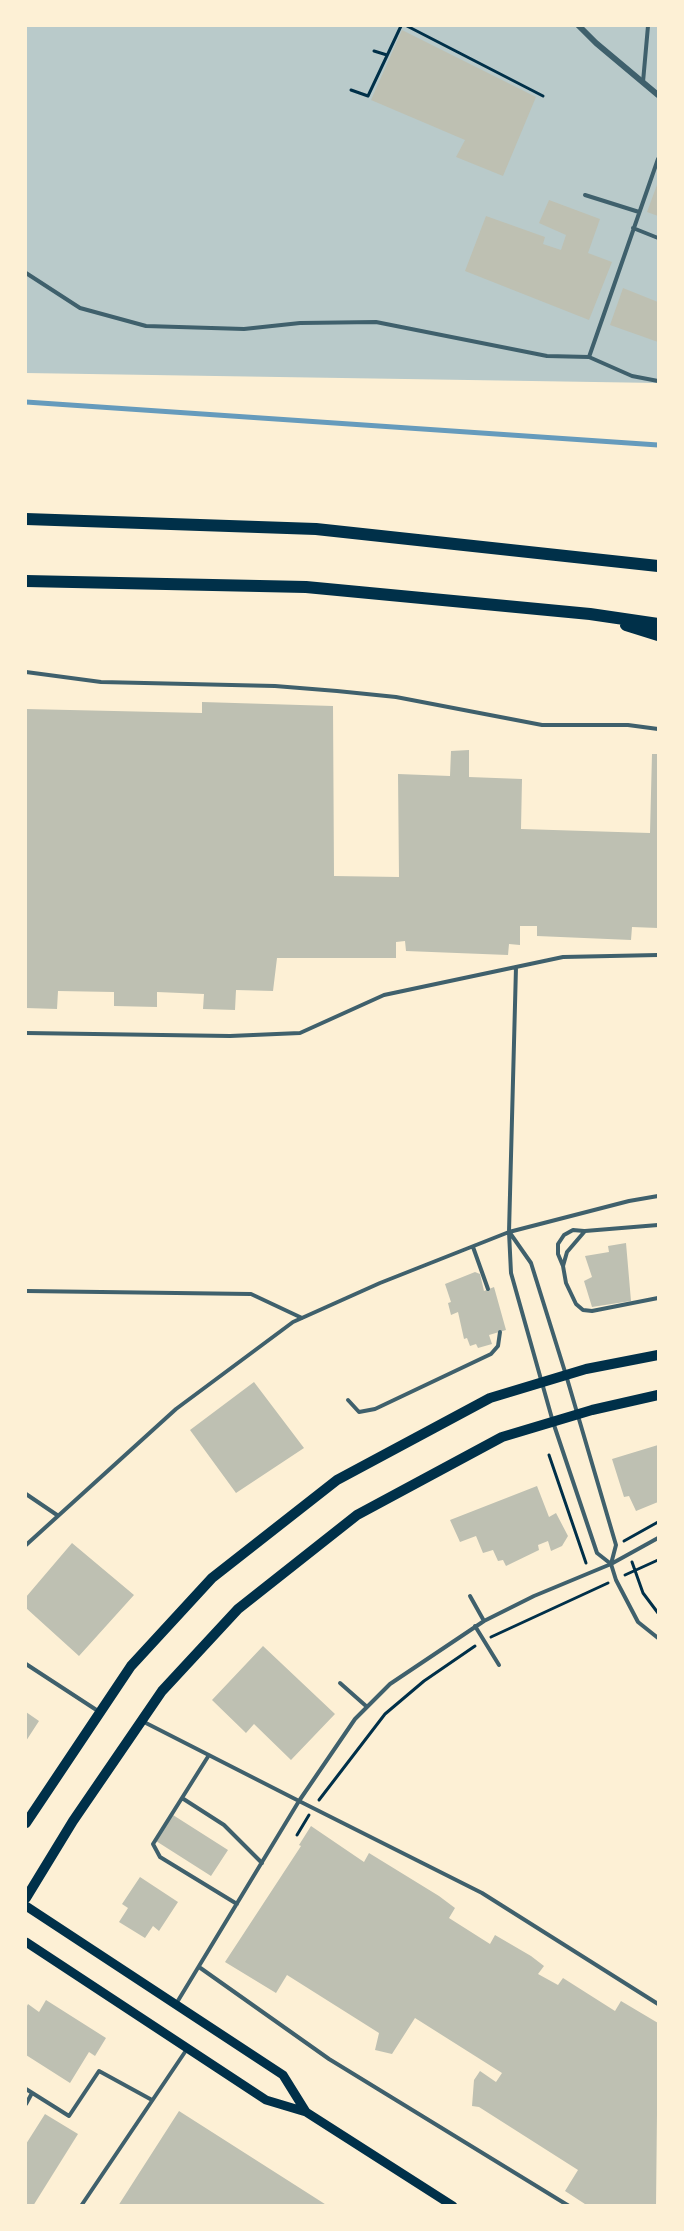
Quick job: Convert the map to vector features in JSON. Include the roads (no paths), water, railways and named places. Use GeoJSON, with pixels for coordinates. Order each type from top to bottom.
{"type":"FeatureCollection","features":[{"type":"Feature","properties":{"kind":"highway"},"geometry":{"type":"LineString","coordinates":[[26,519],[316,529],[658,566]]}},
{"type":"Feature","properties":{"kind":"highway"},"geometry":{"type":"LineString","coordinates":[[26,581],[306,587],[590,614],[658,624]]}},
{"type":"Feature","properties":{"kind":"highway"},"geometry":{"type":"LineString","coordinates":[[590,614],[658,635]]}},
{"type":"Feature","properties":{"kind":"main road"},"geometry":{"type":"LineString","coordinates":[[26,1823],[131,1666],[212,1578],[337,1480],[490,1398],[566,1375],[658,1355]]}},
{"type":"Feature","properties":{"kind":"main road"},"geometry":{"type":"LineString","coordinates":[[26,1898],[162,1691],[238,1609],[357,1515],[502,1437],[658,1395]]}},
{"type":"Feature","properties":{"kind":"main road"},"geometry":{"type":"LineString","coordinates":[[26,1906],[283,2075],[306,2112]]}},
{"type":"Feature","properties":{"kind":"main road"},"geometry":{"type":"LineString","coordinates":[[26,1942],[266,2100],[306,2112],[453,2205]]}},
{"type":"Feature","properties":{"kind":"street"},"geometry":{"type":"LineString","coordinates":[[579,26],[658,95]]}},
{"type":"Feature","properties":{"kind":"lane"},"geometry":{"type":"LineString","coordinates":[[643,83],[648,26]]}},
{"type":"Feature","properties":{"kind":"lane"},"geometry":{"type":"LineString","coordinates":[[589,357],[658,159]]}},
{"type":"Feature","properties":{"kind":"lane"},"geometry":{"type":"LineString","coordinates":[[585,195],[639,212]]}},
{"type":"Feature","properties":{"kind":"lane"},"geometry":{"type":"LineString","coordinates":[[633,228],[658,238]]}},
{"type":"Feature","properties":{"kind":"lane"},"geometry":{"type":"LineString","coordinates":[[26,273],[80,308],[146,327],[244,329],[300,323],[376,322],[548,356],[589,357],[632,376],[658,381]]}},
{"type":"Feature","properties":{"kind":"lane"},"geometry":{"type":"LineString","coordinates":[[26,672],[101,682],[275,686],[337,691],[396,697],[542,725],[628,725],[658,729]]}},
{"type":"Feature","properties":{"kind":"lane"},"geometry":{"type":"LineString","coordinates":[[26,1033],[230,1036],[300,1033],[384,995],[563,957],[658,955]]}},
{"type":"Feature","properties":{"kind":"lane"},"geometry":{"type":"LineString","coordinates":[[516,967],[509,1232],[511,1273],[554,1422],[597,1553],[611,1564]]}},
{"type":"Feature","properties":{"kind":"lane"},"geometry":{"type":"LineString","coordinates":[[26,1545],[180,1406],[302,1318],[380,1283],[509,1232],[629,1201],[658,1196]]}},
{"type":"Feature","properties":{"kind":"lane"},"geometry":{"type":"LineString","coordinates":[[658,1224],[585,1231],[573,1230],[564,1235],[558,1244],[558,1254],[566,1282],[576,1304],[584,1310],[592,1311],[658,1298]]}},
{"type":"Feature","properties":{"kind":"lane"},"geometry":{"type":"LineString","coordinates":[[562,1266],[567,1252],[585,1231]]}},
{"type":"Feature","properties":{"kind":"lane"},"geometry":{"type":"LineString","coordinates":[[509,1232],[531,1263],[566,1375],[616,1545],[611,1564],[616,1580],[638,1622],[658,1638]]}},
{"type":"Feature","properties":{"kind":"lane"},"geometry":{"type":"LineString","coordinates":[[473,1247],[488,1289]]}},
{"type":"Feature","properties":{"kind":"lane"},"geometry":{"type":"LineString","coordinates":[[26,1291],[250,1294],[302,1318]]}},
{"type":"Feature","properties":{"kind":"lane"},"geometry":{"type":"LineString","coordinates":[[348,1400],[359,1412],[375,1409],[491,1354],[498,1346],[500,1332]]}},
{"type":"Feature","properties":{"kind":"lane"},"geometry":{"type":"LineString","coordinates":[[26,1494],[57,1515]]}},
{"type":"Feature","properties":{"kind":"lane"},"geometry":{"type":"LineString","coordinates":[[176,2005],[299,1801],[366,1706],[390,1684],[475,1626],[534,1596],[611,1564],[658,1538]]}},
{"type":"Feature","properties":{"kind":"lane"},"geometry":{"type":"LineString","coordinates":[[470,1596],[484,1621]]}},
{"type":"Feature","properties":{"kind":"lane"},"geometry":{"type":"LineString","coordinates":[[475,1626],[499,1665]]}},
{"type":"Feature","properties":{"kind":"lane"},"geometry":{"type":"LineString","coordinates":[[26,1664],[100,1712]]}},
{"type":"Feature","properties":{"kind":"lane"},"geometry":{"type":"LineString","coordinates":[[340,1683],[366,1706]]}},
{"type":"Feature","properties":{"kind":"lane"},"geometry":{"type":"LineString","coordinates":[[142,1720],[482,1893],[658,2004]]}},
{"type":"Feature","properties":{"kind":"lane"},"geometry":{"type":"LineString","coordinates":[[209,1755],[157,1834],[153,1844],[160,1857],[237,1904]]}},
{"type":"Feature","properties":{"kind":"lane"},"geometry":{"type":"LineString","coordinates":[[182,1798],[224,1825],[262,1863]]}},
{"type":"Feature","properties":{"kind":"lane"},"geometry":{"type":"LineString","coordinates":[[199,1966],[329,2059],[569,2205]]}},
{"type":"Feature","properties":{"kind":"lane"},"geometry":{"type":"LineString","coordinates":[[81,2205],[187,2048]]}},
{"type":"Feature","properties":{"kind":"lane"},"geometry":{"type":"LineString","coordinates":[[26,2089],[69,2116],[99,2071],[152,2100]]}},
{"type":"Feature","properties":{"kind":"lane"},"geometry":{"type":"LineString","coordinates":[[26,2104],[32,2093]]}},
{"type":"Feature","properties":{"kind":"waterway"},"geometry":{"type":"LineString","coordinates":[[26,402],[658,445]]}}]}
